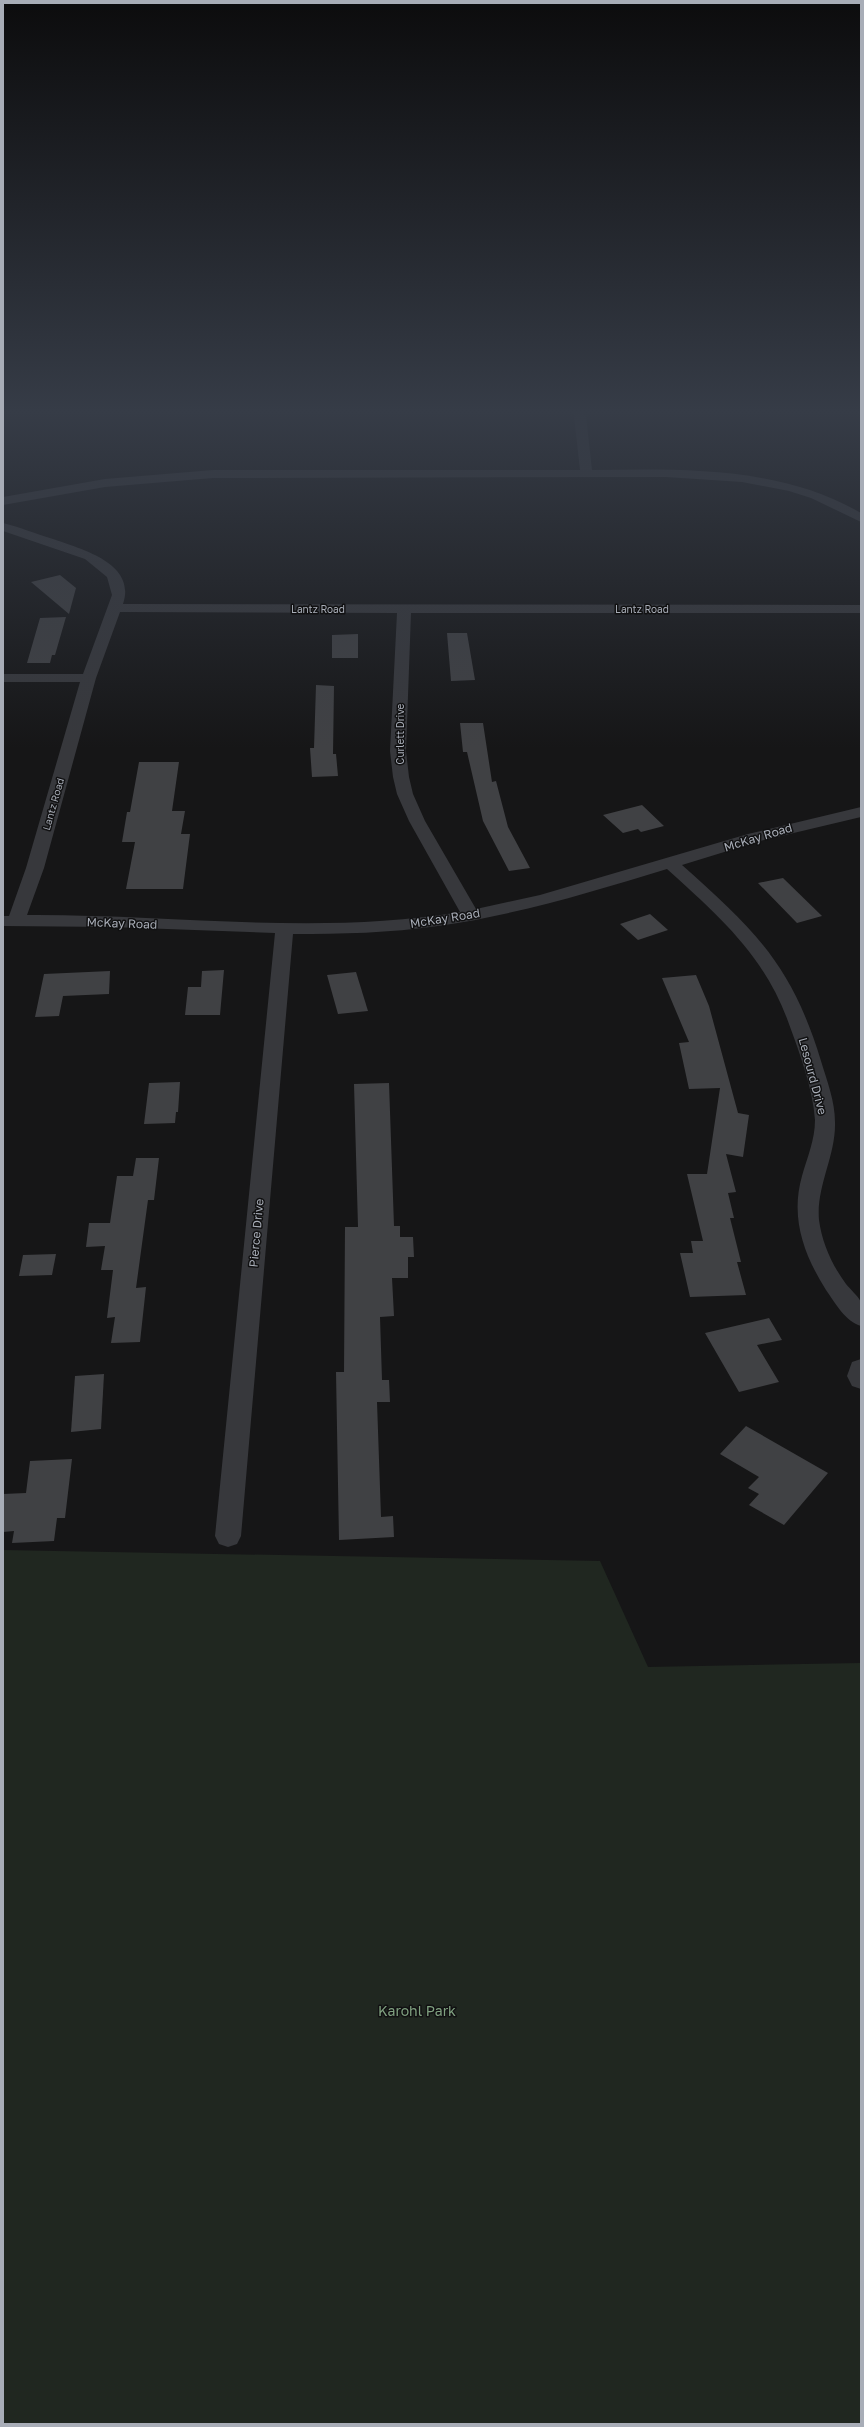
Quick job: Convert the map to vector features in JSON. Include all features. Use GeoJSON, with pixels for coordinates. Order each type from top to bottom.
{"type":"FeatureCollection","features":[{"type":"Feature","properties":{"kind":"street"},"geometry":{"type":"LineString","coordinates":[[3,527],[78,551],[105,566],[114,576],[119,588],[116,608]]}},
{"type":"Feature","properties":{"kind":"street","name":"Lantz Road"},"geometry":{"type":"LineString","coordinates":[[9,921],[35,868],[89,678],[110,619],[116,608],[861,609]]}},
{"type":"Feature","properties":{"kind":"street","name":"Curlett Drive"},"geometry":{"type":"LineString","coordinates":[[404,609],[398,751],[401,777],[405,794],[417,821],[470,914]]}},
{"type":"Feature","properties":{"kind":"street"},"geometry":{"type":"LineString","coordinates":[[3,678],[89,678]]}},
{"type":"Feature","properties":{"kind":"street","name":"McKay Road"},"geometry":{"type":"LineString","coordinates":[[9,921],[284,930],[390,925],[438,920],[568,894],[816,820],[861,812]]}},
{"type":"Feature","properties":{"kind":"street","name":"Lesourd Drive"},"geometry":{"type":"LineString","coordinates":[[671,864],[723,912],[756,946],[778,977],[794,1009],[823,1105],[825,1122],[823,1142],[808,1198],[811,1237],[818,1258],[829,1278],[843,1298],[861,1318]]}},
{"type":"Feature","properties":{"kind":"street","name":"Pierce Drive"},"geometry":{"type":"LineString","coordinates":[[228,1536],[284,930]]}},
{"type":"Feature","properties":{"kind":"street"},"geometry":{"type":"LineString","coordinates":[[861,1368],[859,1376],[861,1380]]}},
{"type":"Feature","properties":{"kind":"green space","name":"Karohl Park"},"geometry":{"type":"Polygon","coordinates":[[[3,1550],[600,1561],[648,1667],[861,1663],[861,2424],[3,2424],[3,1550]]]}},
{"type":"Feature","properties":{"kind":"building"},"geometry":{"type":"Polygon","coordinates":[[[60,575],[76,588],[69,614],[31,582],[60,575]]]}},
{"type":"Feature","properties":{"kind":"building"},"geometry":{"type":"Polygon","coordinates":[[[66,617],[55,655],[52,655],[50,663],[27,663],[40,618],[66,617]]]}},
{"type":"Feature","properties":{"kind":"building"},"geometry":{"type":"Polygon","coordinates":[[[447,633],[467,633],[475,680],[451,681],[447,633]]]}},
{"type":"Feature","properties":{"kind":"building"},"geometry":{"type":"Polygon","coordinates":[[[358,634],[358,658],[332,658],[332,635],[358,634]]]}},
{"type":"Feature","properties":{"kind":"building"},"geometry":{"type":"Polygon","coordinates":[[[316,685],[334,686],[333,754],[336,754],[338,776],[312,777],[310,748],[314,748],[316,685]]]}},
{"type":"Feature","properties":{"kind":"building"},"geometry":{"type":"Polygon","coordinates":[[[460,723],[483,723],[492,782],[496,781],[508,827],[530,868],[509,871],[483,821],[467,752],[463,752],[460,723]]]}},
{"type":"Feature","properties":{"kind":"building"},"geometry":{"type":"Polygon","coordinates":[[[139,762],[179,762],[172,811],[185,811],[181,834],[190,834],[183,889],[126,889],[135,842],[122,842],[127,812],[130,812],[139,762]]]}},
{"type":"Feature","properties":{"kind":"building"},"geometry":{"type":"Polygon","coordinates":[[[642,805],[664,826],[641,832],[638,829],[623,833],[603,815],[642,805]]]}},
{"type":"Feature","properties":{"kind":"building"},"geometry":{"type":"Polygon","coordinates":[[[783,878],[822,916],[797,923],[758,883],[783,878]]]}},
{"type":"Feature","properties":{"kind":"building"},"geometry":{"type":"Polygon","coordinates":[[[650,914],[668,930],[638,940],[620,924],[650,914]]]}},
{"type":"Feature","properties":{"kind":"building"},"geometry":{"type":"Polygon","coordinates":[[[224,970],[220,1015],[185,1015],[188,987],[201,987],[202,971],[224,970]]]}},
{"type":"Feature","properties":{"kind":"building"},"geometry":{"type":"Polygon","coordinates":[[[110,971],[109,994],[63,996],[59,1016],[35,1017],[44,974],[110,971]]]}},
{"type":"Feature","properties":{"kind":"building"},"geometry":{"type":"Polygon","coordinates":[[[356,972],[368,1011],[338,1014],[327,975],[356,972]]]}},
{"type":"Feature","properties":{"kind":"building"},"geometry":{"type":"Polygon","coordinates":[[[696,975],[709,1006],[738,1113],[749,1115],[743,1157],[726,1154],[736,1192],[728,1193],[734,1218],[730,1218],[741,1262],[737,1262],[746,1295],[690,1297],[680,1253],[693,1253],[691,1241],[703,1241],[687,1174],[707,1174],[720,1088],[689,1089],[679,1043],[689,1042],[662,978],[696,975]]]}},
{"type":"Feature","properties":{"kind":"building"},"geometry":{"type":"Polygon","coordinates":[[[180,1082],[178,1112],[176,1112],[175,1123],[144,1124],[149,1083],[180,1082]]]}},
{"type":"Feature","properties":{"kind":"building"},"geometry":{"type":"Polygon","coordinates":[[[389,1083],[394,1226],[400,1226],[400,1237],[413,1237],[414,1257],[408,1257],[408,1278],[392,1278],[394,1316],[380,1317],[382,1380],[389,1380],[390,1402],[377,1402],[381,1517],[393,1516],[394,1537],[339,1540],[336,1372],[344,1372],[345,1227],[358,1227],[354,1084],[389,1083]]]}},
{"type":"Feature","properties":{"kind":"building"},"geometry":{"type":"Polygon","coordinates":[[[136,1158],[159,1158],[154,1200],[148,1200],[136,1288],[146,1287],[140,1342],[111,1343],[115,1317],[107,1318],[113,1270],[101,1270],[105,1246],[86,1247],[89,1223],[110,1223],[117,1176],[133,1176],[136,1158]]]}},
{"type":"Feature","properties":{"kind":"building"},"geometry":{"type":"Polygon","coordinates":[[[56,1254],[52,1275],[19,1276],[23,1255],[56,1254]]]}},
{"type":"Feature","properties":{"kind":"building"},"geometry":{"type":"Polygon","coordinates":[[[769,1318],[782,1340],[757,1345],[779,1382],[739,1392],[705,1333],[769,1318]]]}},
{"type":"Feature","properties":{"kind":"building"},"geometry":{"type":"Polygon","coordinates":[[[104,1374],[101,1429],[71,1432],[75,1376],[104,1374]]]}},
{"type":"Feature","properties":{"kind":"building"},"geometry":{"type":"Polygon","coordinates":[[[746,1426],[828,1473],[784,1525],[749,1505],[759,1494],[748,1488],[759,1477],[720,1454],[746,1426]]]}},
{"type":"Feature","properties":{"kind":"building"},"geometry":{"type":"Polygon","coordinates":[[[72,1459],[65,1518],[57,1518],[54,1541],[12,1543],[14,1531],[3,1532],[3,1494],[26,1493],[30,1461],[72,1459]]]}}]}
